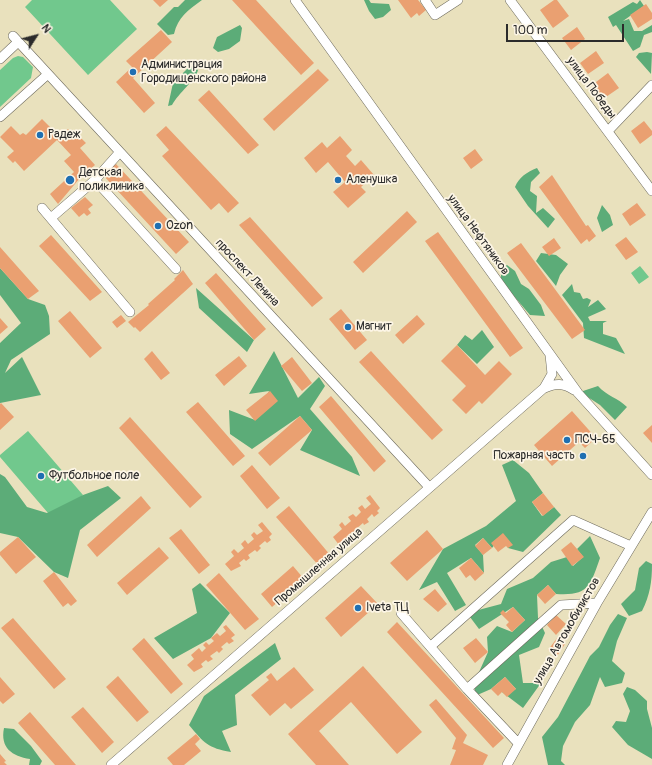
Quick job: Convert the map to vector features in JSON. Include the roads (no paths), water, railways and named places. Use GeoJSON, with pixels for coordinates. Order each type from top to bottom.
{"type":"FeatureCollection","features":[{"type":"Feature","properties":{"kind":"street","name":"улица Нефтяников"},"geometry":{"type":"LineString","coordinates":[[295,0],[578,393],[652,475]]}},
{"type":"Feature","properties":{"kind":"street"},"geometry":{"type":"LineString","coordinates":[[425,0],[436,15],[458,0]]}},
{"type":"Feature","properties":{"kind":"street","name":"улица Победы"},"geometry":{"type":"LineString","coordinates":[[510,0],[652,191]]}},
{"type":"Feature","properties":{"kind":"street","name":"проспект Ленина"},"geometry":{"type":"LineString","coordinates":[[0,59],[15,39],[429,487]]}},
{"type":"Feature","properties":{"kind":"street"},"geometry":{"type":"LineString","coordinates":[[0,117],[48,74]]}},
{"type":"Feature","properties":{"kind":"street"},"geometry":{"type":"LineString","coordinates":[[608,132],[652,85]]}},
{"type":"Feature","properties":{"kind":"street"},"geometry":{"type":"LineString","coordinates":[[50,218],[95,180],[119,153]]}},
{"type":"Feature","properties":{"kind":"street"},"geometry":{"type":"LineString","coordinates":[[95,180],[176,269]]}},
{"type":"Feature","properties":{"kind":"street"},"geometry":{"type":"LineString","coordinates":[[42,208],[130,312]]}},
{"type":"Feature","properties":{"kind":"street","name":"Промышленная улица"},"geometry":{"type":"LineString","coordinates":[[111,765],[544,388],[552,374],[550,355]]}},
{"type":"Feature","properties":{"kind":"street"},"geometry":{"type":"LineString","coordinates":[[544,388],[554,383],[568,386],[578,393]]}},
{"type":"Feature","properties":{"kind":"street","name":"улица Автомобилистов"},"geometry":{"type":"LineString","coordinates":[[508,765],[518,742],[597,603],[652,512]]}},
{"type":"Feature","properties":{"kind":"street"},"geometry":{"type":"LineString","coordinates":[[431,646],[573,520],[632,546]]}},
{"type":"Feature","properties":{"kind":"street"},"geometry":{"type":"LineString","coordinates":[[467,689],[561,606],[597,603]]}},
{"type":"Feature","properties":{"kind":"street"},"geometry":{"type":"LineString","coordinates":[[401,613],[467,689],[518,742]]}},
{"type":"Feature","properties":{"kind":"place","name":"Администрация Городищенского района"},"geometry":{"type":"Point","coordinates":[133,72]}},
{"type":"Feature","properties":{"kind":"place","name":"Радеж"},"geometry":{"type":"Point","coordinates":[40,135]}},
{"type":"Feature","properties":{"kind":"place","name":"Детская поликлиника"},"geometry":{"type":"Point","coordinates":[70,180]}},
{"type":"Feature","properties":{"kind":"place","name":"Аленушка"},"geometry":{"type":"Point","coordinates":[338,180]}},
{"type":"Feature","properties":{"kind":"place","name":"Ozon"},"geometry":{"type":"Point","coordinates":[158,226]}},
{"type":"Feature","properties":{"kind":"place","name":"Магнит"},"geometry":{"type":"Point","coordinates":[348,327]}},
{"type":"Feature","properties":{"kind":"place","name":"ПСЧ-65"},"geometry":{"type":"Point","coordinates":[567,440]}},
{"type":"Feature","properties":{"kind":"place","name":"Пожарная часть"},"geometry":{"type":"Point","coordinates":[583,456]}},
{"type":"Feature","properties":{"kind":"place","name":"Футбольное поле"},"geometry":{"type":"Point","coordinates":[41,476]}},
{"type":"Feature","properties":{"kind":"place","name":"Iveta ТЦ"},"geometry":{"type":"Point","coordinates":[358,608]}}]}
